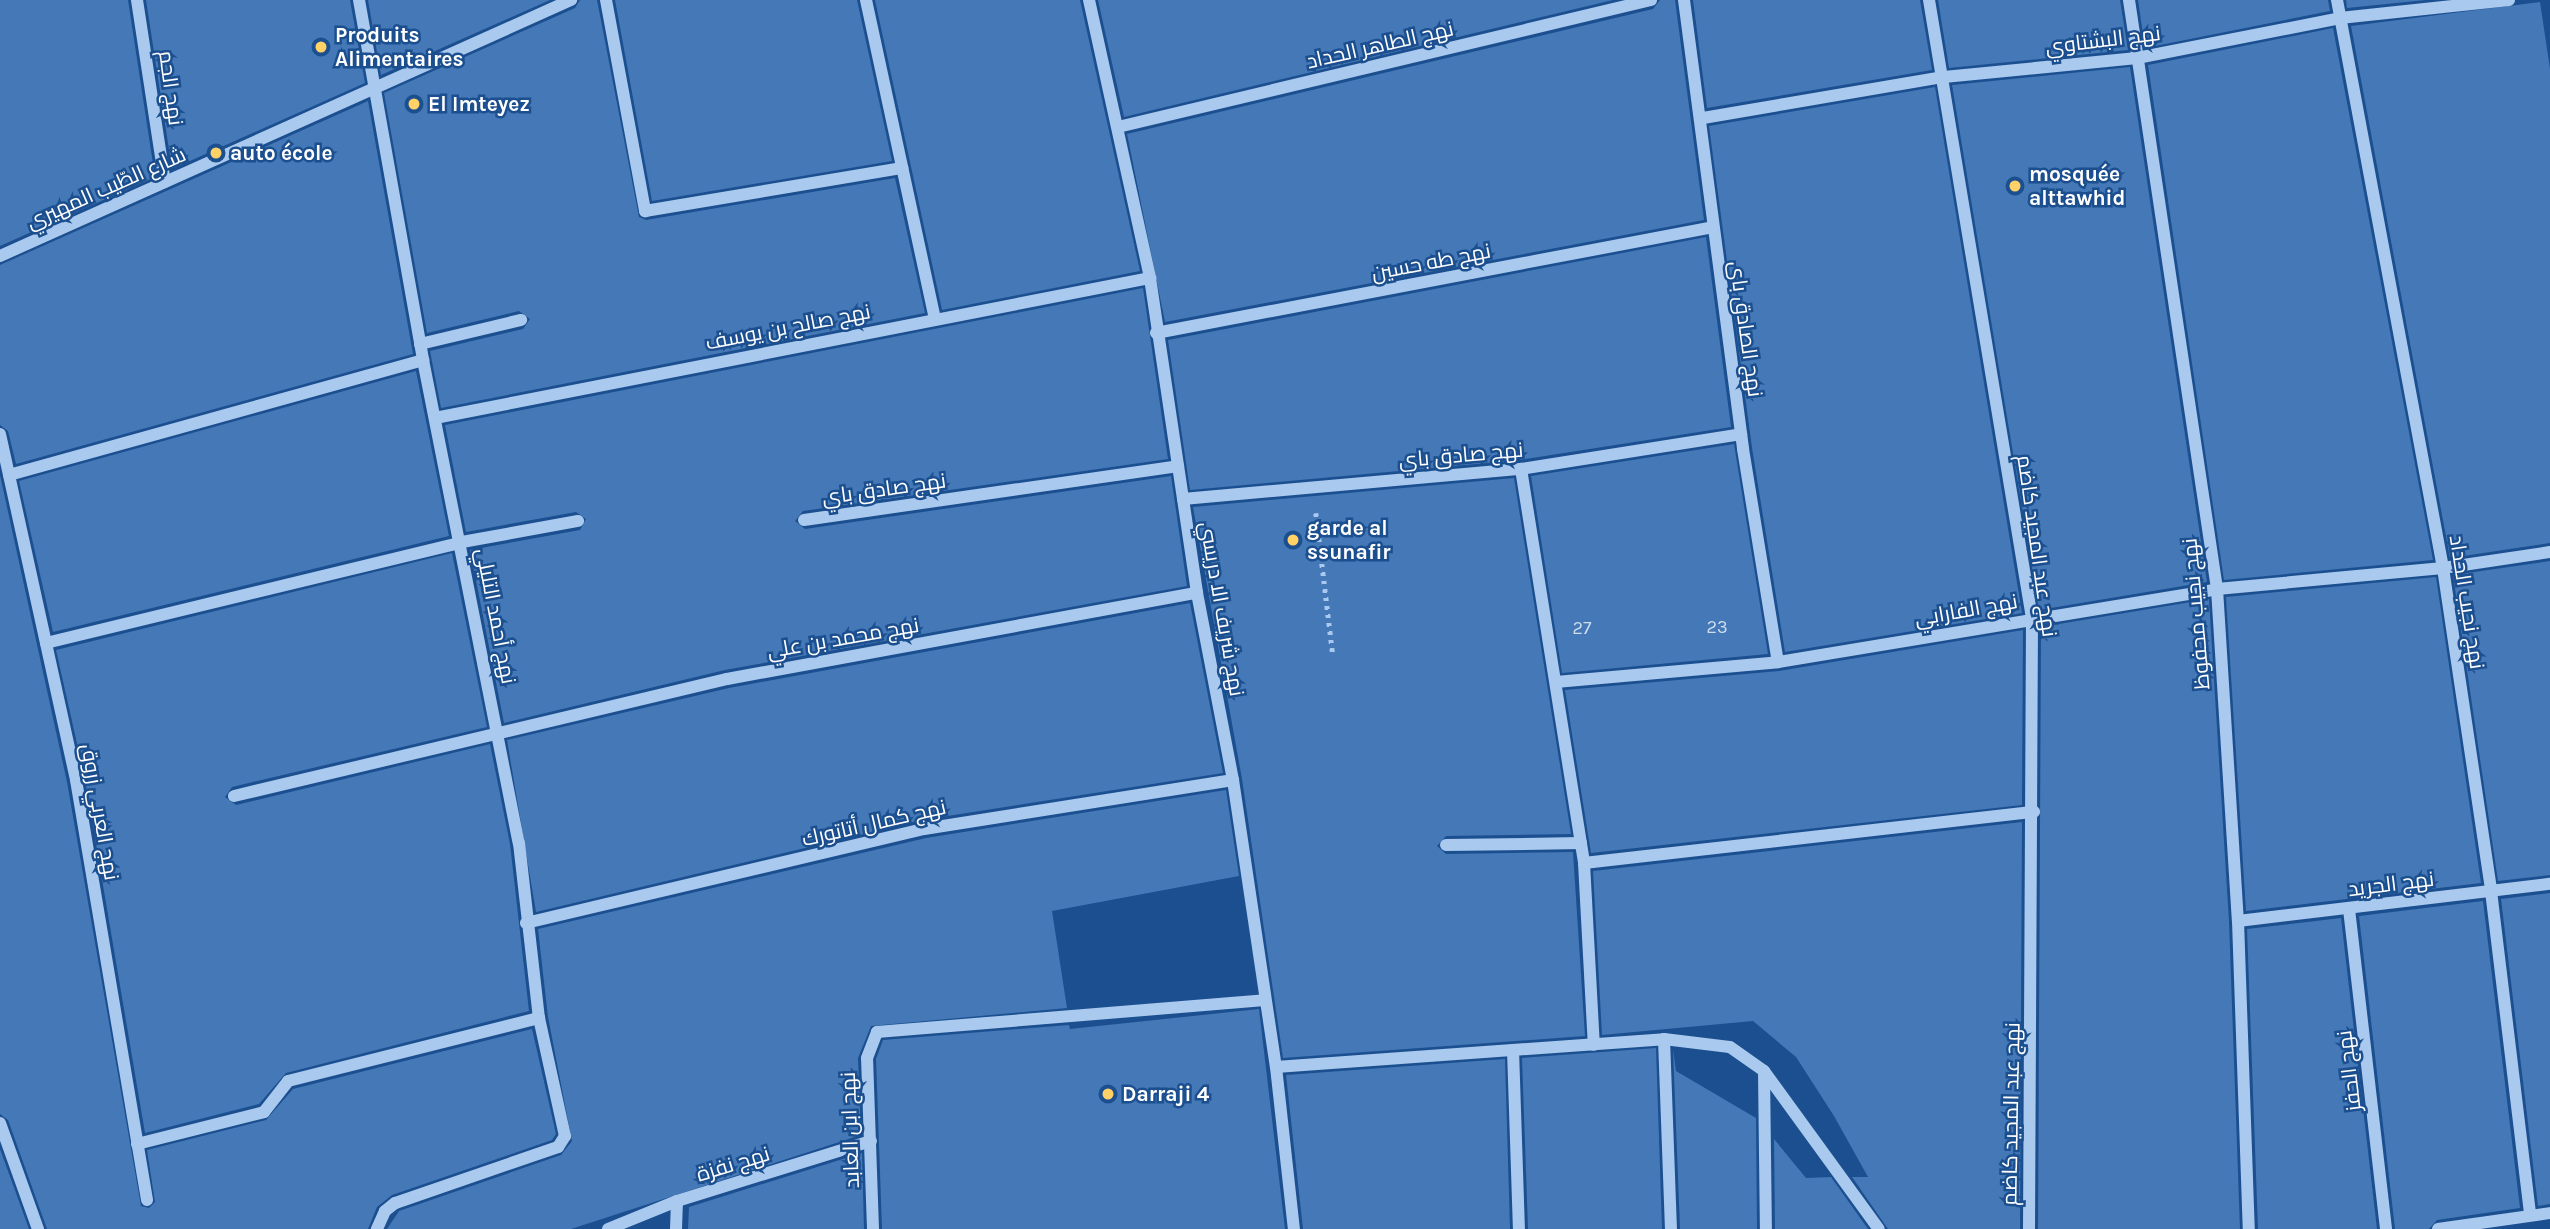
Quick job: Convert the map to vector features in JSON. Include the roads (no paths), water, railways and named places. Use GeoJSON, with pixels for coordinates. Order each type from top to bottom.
{"type":"FeatureCollection","features":[{"type":"Feature","properties":{"kind":"street","name":"نهج الجم"},"geometry":{"type":"LineString","coordinates":[[137,0],[165,182]]}},
{"type":"Feature","properties":{"kind":"street","name":"نهج أحمد التليلي"},"geometry":{"type":"LineString","coordinates":[[359,0],[372,92],[519,843],[526,923],[539,1018],[564,1128],[564,1140],[558,1147],[395,1203],[385,1211],[377,1229]]}},
{"type":"Feature","properties":{"kind":"street","name":"شارع الطّيب المهيري"},"geometry":{"type":"LineString","coordinates":[[0,256],[372,92],[493,31],[571,0]]}},
{"type":"Feature","properties":{"kind":"street"},"geometry":{"type":"LineString","coordinates":[[606,0],[645,211],[902,168]]}},
{"type":"Feature","properties":{"kind":"street"},"geometry":{"type":"LineString","coordinates":[[866,0],[935,320]]}},
{"type":"Feature","properties":{"kind":"street","name":"نهج شريف الا دريسي"},"geometry":{"type":"LineString","coordinates":[[1089,0],[1150,278],[1156,333],[1197,593],[1233,780],[1276,1067],[1294,1229]]}},
{"type":"Feature","properties":{"kind":"street","name":"نهج الطاهر الحداد"},"geometry":{"type":"LineString","coordinates":[[1118,127],[1651,0]]}},
{"type":"Feature","properties":{"kind":"street","name":"نهج الصادق باى"},"geometry":{"type":"LineString","coordinates":[[1684,0],[1703,118],[1713,227],[1741,434],[1778,662]]}},
{"type":"Feature","properties":{"kind":"street","name":"نهج عبد المجيد كاضم"},"geometry":{"type":"LineString","coordinates":[[1929,0],[1944,77],[2032,618],[2034,812],[2029,1229]]}},
{"type":"Feature","properties":{"kind":"street","name":"نهج نجيب محفوظ"},"geometry":{"type":"LineString","coordinates":[[2129,0],[2217,589],[2238,921],[2249,1229]]}},
{"type":"Feature","properties":{"kind":"street","name":"نهج نجيب الحداد"},"geometry":{"type":"LineString","coordinates":[[2337,0],[2443,568],[2491,891],[2530,1216]]}},
{"type":"Feature","properties":{"kind":"street","name":"نهج البشتاوي"},"geometry":{"type":"LineString","coordinates":[[1703,118],[1944,77],[2137,58],[2340,18],[2509,0]]}},
{"type":"Feature","properties":{"kind":"street","name":"نهج طه حسين"},"geometry":{"type":"LineString","coordinates":[[1156,333],[1713,227]]}},
{"type":"Feature","properties":{"kind":"street","name":"نهج صالح بن يوسف"},"geometry":{"type":"LineString","coordinates":[[435,418],[1150,278]]}},
{"type":"Feature","properties":{"kind":"street"},"geometry":{"type":"LineString","coordinates":[[420,344],[521,320]]}},
{"type":"Feature","properties":{"kind":"street"},"geometry":{"type":"LineString","coordinates":[[9,475],[423,360]]}},
{"type":"Feature","properties":{"kind":"street","name":"نهج العربي زروق"},"geometry":{"type":"LineString","coordinates":[[0,434],[76,780],[147,1200]]}},
{"type":"Feature","properties":{"kind":"street","name":"نهج صادق باي"},"geometry":{"type":"LineString","coordinates":[[1183,499],[1521,469],[1741,434]]}},
{"type":"Feature","properties":{"kind":"street","name":"نهج صادق باي"},"geometry":{"type":"LineString","coordinates":[[804,520],[1178,466]]}},
{"type":"Feature","properties":{"kind":"street"},"geometry":{"type":"LineString","coordinates":[[1521,469],[1584,863],[1594,1045]]}},
{"type":"Feature","properties":{"kind":"street"},"geometry":{"type":"LineString","coordinates":[[46,643],[462,542],[578,521]]}},
{"type":"Feature","properties":{"kind":"street","name":"نهج الفارابي"},"geometry":{"type":"LineString","coordinates":[[1556,682],[1778,662],[2217,589],[2443,568],[2550,552]]}},
{"type":"Feature","properties":{"kind":"street","name":"نهج محمد بن علي"},"geometry":{"type":"LineString","coordinates":[[234,796],[727,679],[1197,593]]}},
{"type":"Feature","properties":{"kind":"street","name":"نهج كمال أتاتورك"},"geometry":{"type":"LineString","coordinates":[[526,923],[924,829],[1233,780]]}},
{"type":"Feature","properties":{"kind":"street"},"geometry":{"type":"LineString","coordinates":[[1584,863],[2034,812]]}},
{"type":"Feature","properties":{"kind":"street"},"geometry":{"type":"LineString","coordinates":[[1446,845],[1581,843]]}},
{"type":"Feature","properties":{"kind":"street","name":"نهج الجريد"},"geometry":{"type":"LineString","coordinates":[[2238,921],[2550,884]]}},
{"type":"Feature","properties":{"kind":"street","name":"نهج الحفز"},"geometry":{"type":"LineString","coordinates":[[2349,909],[2386,1229]]}},
{"type":"Feature","properties":{"kind":"street","name":"نهج ابن العابد"},"geometry":{"type":"LineString","coordinates":[[873,1229],[867,1058],[877,1032],[1265,1000]]}},
{"type":"Feature","properties":{"kind":"street"},"geometry":{"type":"LineString","coordinates":[[137,1144],[264,1112],[288,1080],[539,1018]]}},
{"type":"Feature","properties":{"kind":"street"},"geometry":{"type":"LineString","coordinates":[[1664,1039],[1671,1229]]}},
{"type":"Feature","properties":{"kind":"street"},"geometry":{"type":"LineString","coordinates":[[1276,1067],[1664,1039],[1730,1047],[1764,1071],[1879,1229]]}},
{"type":"Feature","properties":{"kind":"street"},"geometry":{"type":"LineString","coordinates":[[1513,1051],[1519,1229]]}},
{"type":"Feature","properties":{"kind":"street"},"geometry":{"type":"LineString","coordinates":[[1764,1071],[1766,1229]]}},
{"type":"Feature","properties":{"kind":"street"},"geometry":{"type":"LineString","coordinates":[[0,1123],[38,1229]]}},
{"type":"Feature","properties":{"kind":"street","name":"نهج نفزة"},"geometry":{"type":"LineString","coordinates":[[608,1229],[677,1201],[871,1142]]}},
{"type":"Feature","properties":{"kind":"street"},"geometry":{"type":"LineString","coordinates":[[676,1229],[677,1201]]}},
{"type":"Feature","properties":{"kind":"street"},"geometry":{"type":"LineString","coordinates":[[2438,1229],[2550,1213]]}},
{"type":"Feature","properties":{"kind":"place","name":"Produits Alimentaires"},"geometry":{"type":"Point","coordinates":[321,47]}},
{"type":"Feature","properties":{"kind":"place","name":"El Imteyez"},"geometry":{"type":"Point","coordinates":[414,104]}},
{"type":"Feature","properties":{"kind":"place","name":"auto école"},"geometry":{"type":"Point","coordinates":[216,153]}},
{"type":"Feature","properties":{"kind":"place","name":"mosquée alttawhid"},"geometry":{"type":"Point","coordinates":[2015,186]}},
{"type":"Feature","properties":{"kind":"place","name":"garde al ssunafir"},"geometry":{"type":"Point","coordinates":[1293,540]}},
{"type":"Feature","properties":{"kind":"place","name":"Darraji 4"},"geometry":{"type":"Point","coordinates":[1108,1094]}}]}
